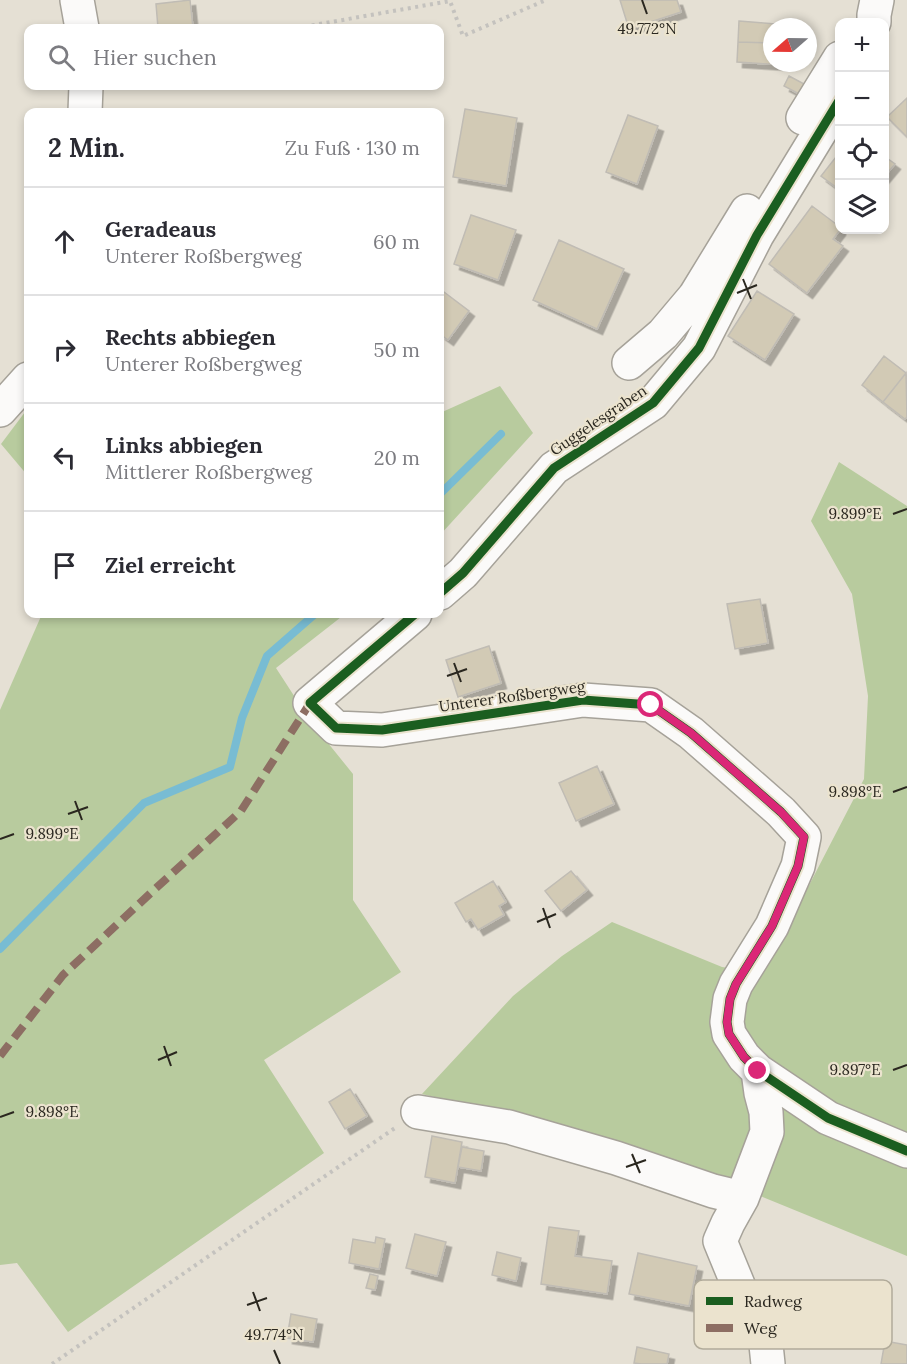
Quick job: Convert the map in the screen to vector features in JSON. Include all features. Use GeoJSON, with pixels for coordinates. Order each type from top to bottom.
{"type":"FeatureCollection","features":[{"type":"Feature","properties":{"kind":"street"},"geometry":{"type":"LineString","coordinates":[[78,0],[81,24]]}},
{"type":"Feature","properties":{"kind":"street","name":"Guggelesgraben"},"geometry":{"type":"LineString","coordinates":[[630,363],[663,334],[695,296],[835,66]]}},
{"type":"Feature","properties":{"kind":"street"},"geometry":{"type":"LineString","coordinates":[[85,108],[86,90]]}},
{"type":"Feature","properties":{"kind":"street","name":"Guggelesgraben"},"geometry":{"type":"LineString","coordinates":[[444,590],[463,573],[554,468],[653,403],[699,348],[757,235],[835,107]]}},
{"type":"Feature","properties":{"kind":"street"},"geometry":{"type":"LineString","coordinates":[[0,410],[24,383]]}},
{"type":"Feature","properties":{"kind":"street","name":"Unterer Roßbergweg"},"geometry":{"type":"LineString","coordinates":[[410,618],[310,703],[336,728],[382,730],[583,700],[651,705],[691,733],[781,812],[804,837],[798,866],[772,926],[736,984],[730,999],[729,1034],[744,1057],[758,1071]]}},
{"type":"Feature","properties":{"kind":"street"},"geometry":{"type":"LineString","coordinates":[[758,1071],[828,1118],[907,1151]]}},
{"type":"Feature","properties":{"kind":"street"},"geometry":{"type":"LineString","coordinates":[[736,1280],[720,1241],[742,1198],[767,1132],[766,1112],[758,1071]]}},
{"type":"Feature","properties":{"kind":"street"},"geometry":{"type":"LineString","coordinates":[[418,1112],[509,1126],[616,1158],[712,1191],[742,1198]]}},
{"type":"Feature","properties":{"kind":"street"},"geometry":{"type":"LineString","coordinates":[[766,1349],[768,1364]]}},
{"type":"Feature","properties":{"kind":"path"},"geometry":{"type":"LineString","coordinates":[[319,24],[450,0],[463,36],[546,0]]}},
{"type":"Feature","properties":{"kind":"path"},"geometry":{"type":"LineString","coordinates":[[52,1364],[418,1112]]}},
{"type":"Feature","properties":{"kind":"green space"},"geometry":{"type":"Polygon","coordinates":[[[500,386],[533,433],[444,531],[444,411],[500,386]]]}},
{"type":"Feature","properties":{"kind":"green space"},"geometry":{"type":"Polygon","coordinates":[[[24,413],[24,471],[1,444],[24,413]]]}},
{"type":"Feature","properties":{"kind":"green space"},"geometry":{"type":"Polygon","coordinates":[[[839,462],[907,506],[907,1256],[721,1180],[574,1131],[422,1094],[513,996],[562,956],[612,922],[722,967],[762,973],[864,779],[868,696],[852,594],[811,521],[839,462]]]}},
{"type":"Feature","properties":{"kind":"green space"},"geometry":{"type":"Polygon","coordinates":[[[40,618],[340,618],[276,668],[311,722],[353,774],[353,900],[401,972],[264,1060],[324,1153],[68,1332],[17,1263],[0,1265],[0,710],[40,618]]]}},
{"type":"Feature","properties":{"kind":"building"},"geometry":{"type":"Polygon","coordinates":[[[190,0],[193,24],[158,24],[156,4],[190,0]]]}},
{"type":"Feature","properties":{"kind":"building"},"geometry":{"type":"Polygon","coordinates":[[[620,0],[677,0],[681,12],[629,29],[620,0]]]}},
{"type":"Feature","properties":{"kind":"building"},"geometry":{"type":"Polygon","coordinates":[[[739,21],[763,23],[763,43],[738,42],[739,21]]]}},
{"type":"Feature","properties":{"kind":"building"},"geometry":{"type":"Polygon","coordinates":[[[738,42],[763,43],[763,64],[737,62],[738,42]]]}},
{"type":"Feature","properties":{"kind":"building"},"geometry":{"type":"Polygon","coordinates":[[[789,76],[808,86],[803,96],[784,86],[789,76]]]}},
{"type":"Feature","properties":{"kind":"building"},"geometry":{"type":"Polygon","coordinates":[[[907,98],[907,137],[889,119],[889,115],[907,98]]]}},
{"type":"Feature","properties":{"kind":"building"},"geometry":{"type":"Polygon","coordinates":[[[465,109],[517,118],[506,186],[453,177],[465,109]]]}},
{"type":"Feature","properties":{"kind":"building"},"geometry":{"type":"Polygon","coordinates":[[[628,115],[658,126],[637,184],[606,172],[628,115]]]}},
{"type":"Feature","properties":{"kind":"building"},"geometry":{"type":"Polygon","coordinates":[[[835,158],[835,186],[821,176],[835,158]]]}},
{"type":"Feature","properties":{"kind":"building"},"geometry":{"type":"Polygon","coordinates":[[[889,160],[895,164],[889,171],[889,160]]]}},
{"type":"Feature","properties":{"kind":"building"},"geometry":{"type":"Polygon","coordinates":[[[812,206],[835,223],[835,234],[837,234],[833,239],[843,246],[807,293],[769,264],[812,206]]]}},
{"type":"Feature","properties":{"kind":"building"},"geometry":{"type":"Polygon","coordinates":[[[471,215],[516,230],[498,280],[454,264],[471,215]]]}},
{"type":"Feature","properties":{"kind":"building"},"geometry":{"type":"Polygon","coordinates":[[[559,240],[624,269],[597,329],[533,300],[559,240]]]}},
{"type":"Feature","properties":{"kind":"building"},"geometry":{"type":"Polygon","coordinates":[[[757,291],[794,314],[765,360],[728,336],[757,291]]]}},
{"type":"Feature","properties":{"kind":"building"},"geometry":{"type":"Polygon","coordinates":[[[444,292],[469,311],[448,340],[444,337],[444,292]]]}},
{"type":"Feature","properties":{"kind":"building"},"geometry":{"type":"Polygon","coordinates":[[[884,356],[906,373],[883,402],[862,385],[884,356]]]}},
{"type":"Feature","properties":{"kind":"building"},"geometry":{"type":"Polygon","coordinates":[[[906,373],[907,417],[905,419],[883,402],[906,373]]]}},
{"type":"Feature","properties":{"kind":"building"},"geometry":{"type":"Polygon","coordinates":[[[760,599],[768,643],[735,649],[727,604],[760,599]]]}},
{"type":"Feature","properties":{"kind":"building"},"geometry":{"type":"Polygon","coordinates":[[[489,646],[501,683],[458,697],[446,660],[489,646]]]}},
{"type":"Feature","properties":{"kind":"building"},"geometry":{"type":"Polygon","coordinates":[[[597,766],[614,804],[576,821],[559,783],[597,766]]]}},
{"type":"Feature","properties":{"kind":"building"},"geometry":{"type":"Polygon","coordinates":[[[571,871],[587,890],[561,911],[545,891],[571,871]]]}},
{"type":"Feature","properties":{"kind":"building"},"geometry":{"type":"Polygon","coordinates":[[[493,881],[506,902],[499,906],[504,915],[478,930],[471,919],[466,922],[455,903],[493,881]]]}},
{"type":"Feature","properties":{"kind":"building"},"geometry":{"type":"Polygon","coordinates":[[[350,1089],[367,1116],[345,1129],[329,1102],[350,1089]]]}},
{"type":"Feature","properties":{"kind":"building"},"geometry":{"type":"Polygon","coordinates":[[[432,1136],[462,1142],[455,1183],[425,1177],[432,1136]]]}},
{"type":"Feature","properties":{"kind":"building"},"geometry":{"type":"Polygon","coordinates":[[[462,1147],[484,1151],[481,1171],[458,1167],[462,1147]]]}},
{"type":"Feature","properties":{"kind":"building"},"geometry":{"type":"Polygon","coordinates":[[[549,1227],[579,1231],[575,1256],[612,1261],[607,1294],[541,1284],[549,1227]]]}},
{"type":"Feature","properties":{"kind":"building"},"geometry":{"type":"Polygon","coordinates":[[[415,1234],[446,1242],[437,1276],[406,1268],[415,1234]]]}},
{"type":"Feature","properties":{"kind":"building"},"geometry":{"type":"Polygon","coordinates":[[[376,1237],[385,1239],[379,1269],[349,1263],[353,1239],[375,1243],[376,1237]]]}},
{"type":"Feature","properties":{"kind":"building"},"geometry":{"type":"Polygon","coordinates":[[[497,1252],[521,1258],[516,1281],[492,1275],[497,1252]]]}},
{"type":"Feature","properties":{"kind":"building"},"geometry":{"type":"Polygon","coordinates":[[[638,1253],[697,1266],[689,1306],[629,1294],[638,1253]]]}},
{"type":"Feature","properties":{"kind":"building"},"geometry":{"type":"Polygon","coordinates":[[[370,1274],[378,1276],[375,1290],[366,1288],[370,1274]]]}},
{"type":"Feature","properties":{"kind":"building"},"geometry":{"type":"Polygon","coordinates":[[[291,1314],[317,1319],[313,1342],[287,1338],[291,1314]]]}},
{"type":"Feature","properties":{"kind":"building"},"geometry":{"type":"Polygon","coordinates":[[[892,1342],[907,1345],[907,1364],[881,1364],[884,1349],[892,1349],[892,1342]]]}},
{"type":"Feature","properties":{"kind":"building"},"geometry":{"type":"Polygon","coordinates":[[[637,1347],[669,1354],[667,1364],[634,1363],[637,1347]]]}},
{"type":"Feature","properties":{"kind":"waterway","name":"Guggelesgraben"},"geometry":{"type":"LineString","coordinates":[[444,490],[501,434]]}},
{"type":"Feature","properties":{"kind":"waterway","name":"Guggelesgraben"},"geometry":{"type":"LineString","coordinates":[[0,949],[144,803],[230,767],[242,718],[267,656],[310,618]]}},
{"type":"Feature","properties":{"kind":"marked path"},"geometry":{"type":"LineString","coordinates":[[0,1056],[63,975],[241,811],[310,703]]}},
{"type":"Feature","properties":{"kind":"cycle path"},"geometry":{"type":"LineString","coordinates":[[444,590],[463,573],[554,468],[653,403],[699,348],[757,235],[835,107]]}},
{"type":"Feature","properties":{"kind":"cycle path"},"geometry":{"type":"LineString","coordinates":[[410,618],[310,703],[336,728],[382,730],[583,700],[651,705],[691,733],[781,812],[804,837],[798,866],[772,926],[736,984],[730,999],[727,1022],[729,1034],[744,1057],[758,1071],[828,1118],[907,1151]]}},
{"type":"Feature","properties":{"kind":"route"},"geometry":{"type":"LineString","coordinates":[[651,705],[691,733],[781,812],[804,837],[798,866],[772,926],[736,984],[730,999],[727,1022],[729,1034],[744,1057],[758,1071]]}}]}
